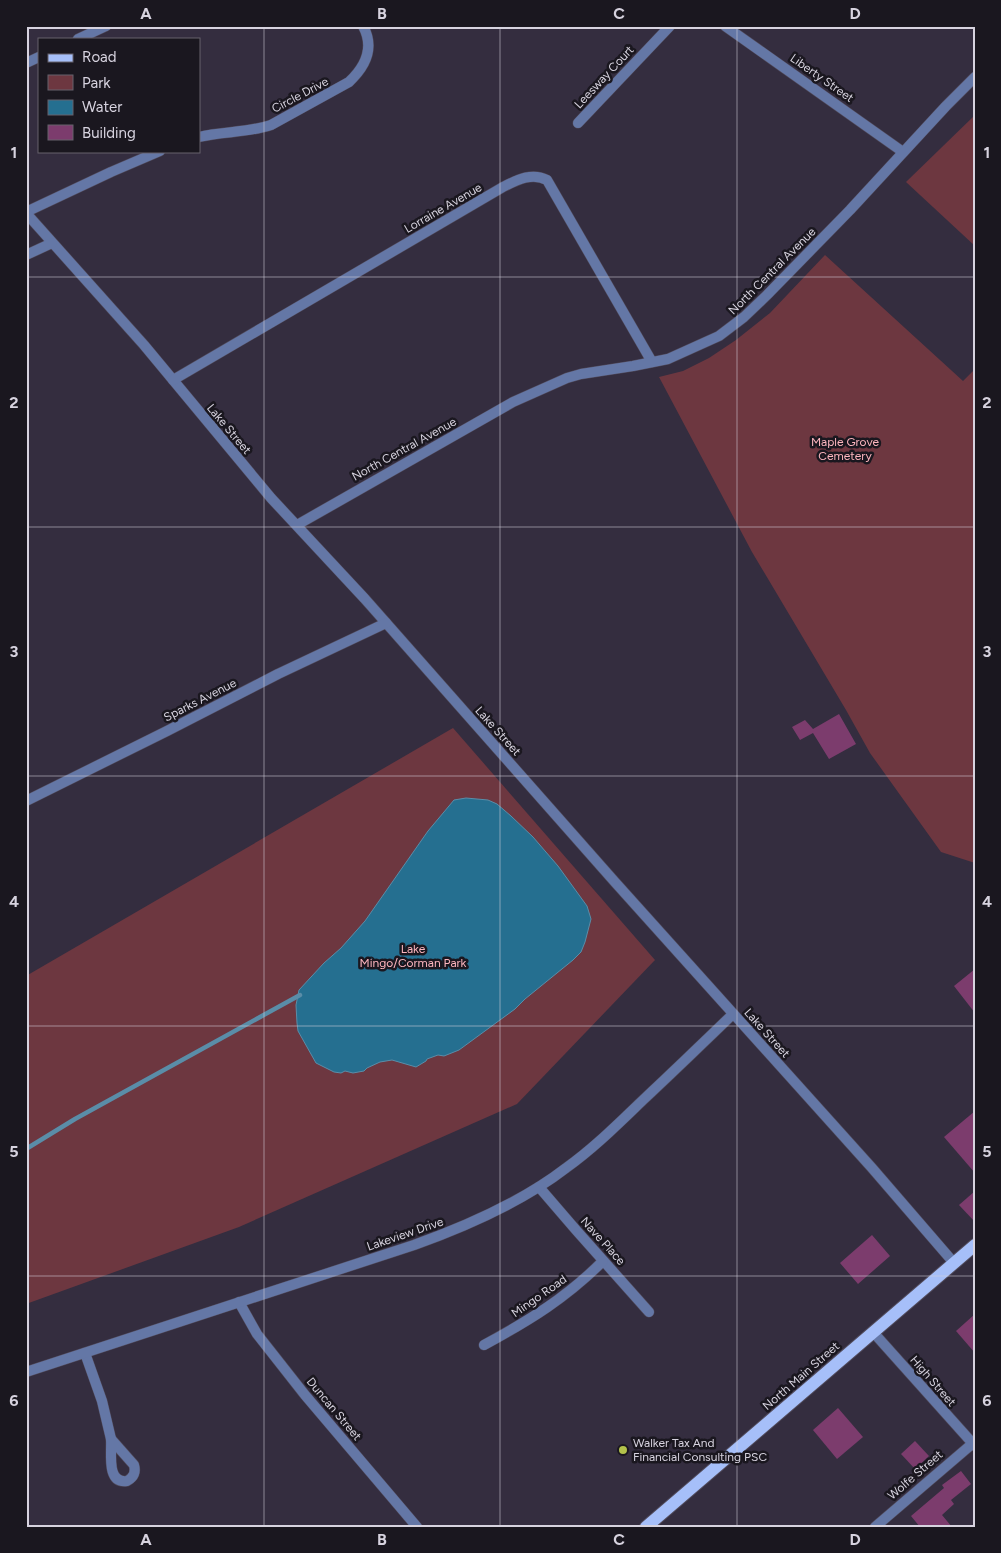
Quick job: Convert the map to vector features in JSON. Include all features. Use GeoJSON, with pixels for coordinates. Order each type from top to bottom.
{"type":"FeatureCollection","features":[{"type":"Feature","properties":{"kind":"main road","name":"North Main Street"},"geometry":{"type":"LineString","coordinates":[[646,1527],[975,1246]]}},
{"type":"Feature","properties":{"kind":"street"},"geometry":{"type":"LineString","coordinates":[[80,38],[106,26]]}},
{"type":"Feature","properties":{"kind":"street","name":"Circle Drive"},"geometry":{"type":"LineString","coordinates":[[200,137],[257,130],[271,125],[349,82],[364,65],[367,56],[367,34],[363,26]]}},
{"type":"Feature","properties":{"kind":"street","name":"Leesway Court"},"geometry":{"type":"LineString","coordinates":[[578,122],[670,26]]}},
{"type":"Feature","properties":{"kind":"street","name":"Liberty Street"},"geometry":{"type":"LineString","coordinates":[[725,26],[903,152]]}},
{"type":"Feature","properties":{"kind":"street"},"geometry":{"type":"LineString","coordinates":[[26,63],[38,57]]}},
{"type":"Feature","properties":{"kind":"street","name":"North Central Avenue"},"geometry":{"type":"LineString","coordinates":[[297,525],[513,402],[540,389],[581,374],[668,359],[718,336],[738,322],[779,284],[975,77]]}},
{"type":"Feature","properties":{"kind":"street"},"geometry":{"type":"LineString","coordinates":[[26,213],[158,152]]}},
{"type":"Feature","properties":{"kind":"street","name":"Lorraine Avenue"},"geometry":{"type":"LineString","coordinates":[[173,380],[503,187],[524,178],[536,176],[547,180],[652,362]]}},
{"type":"Feature","properties":{"kind":"street","name":"Lake Street"},"geometry":{"type":"LineString","coordinates":[[26,213],[144,345],[266,493],[386,623],[954,1263]]}},
{"type":"Feature","properties":{"kind":"street"},"geometry":{"type":"LineString","coordinates":[[26,255],[52,243]]}},
{"type":"Feature","properties":{"kind":"street","name":"Sparks Avenue"},"geometry":{"type":"LineString","coordinates":[[26,801],[278,674],[386,623]]}},
{"type":"Feature","properties":{"kind":"street","name":"Lakeview Drive"},"geometry":{"type":"LineString","coordinates":[[26,1372],[432,1238],[500,1208],[566,1169],[603,1138],[733,1014]]}},
{"type":"Feature","properties":{"kind":"street","name":"Nave Place"},"geometry":{"type":"LineString","coordinates":[[539,1186],[649,1312]]}},
{"type":"Feature","properties":{"kind":"street","name":"Mingo Road"},"geometry":{"type":"LineString","coordinates":[[484,1345],[539,1314],[570,1291],[604,1261]]}},
{"type":"Feature","properties":{"kind":"street","name":"Duncan Street"},"geometry":{"type":"LineString","coordinates":[[239,1302],[257,1334],[304,1395],[417,1527]]}},
{"type":"Feature","properties":{"kind":"street","name":"High Street"},"geometry":{"type":"LineString","coordinates":[[873,1332],[973,1445]]}},
{"type":"Feature","properties":{"kind":"street"},"geometry":{"type":"LineString","coordinates":[[85,1353],[102,1401],[111,1439]]}},
{"type":"Feature","properties":{"kind":"street","name":"Wolfe Street"},"geometry":{"type":"LineString","coordinates":[[875,1527],[973,1445]]}},
{"type":"Feature","properties":{"kind":"green space"},"geometry":{"type":"Polygon","coordinates":[[[975,115],[975,246],[906,182],[975,115]]]}},
{"type":"Feature","properties":{"kind":"green space","name":"Maple Grove Cemetery"},"geometry":{"type":"Polygon","coordinates":[[[825,255],[963,381],[975,369],[975,863],[941,852],[870,753],[752,552],[659,377],[683,371],[709,358],[736,340],[770,313],[825,255]]]}},
{"type":"Feature","properties":{"kind":"green space","name":"Lake Mingo/Corman Park"},"geometry":{"type":"Polygon","coordinates":[[[453,728],[655,960],[517,1104],[239,1227],[26,1304],[26,976],[453,728]]]}},
{"type":"Feature","properties":{"kind":"water"},"geometry":{"type":"Polygon","coordinates":[[[466,798],[488,800],[497,804],[533,837],[558,866],[587,906],[591,919],[581,952],[515,1009],[459,1050],[444,1056],[438,1055],[427,1059],[416,1067],[392,1060],[380,1062],[364,1071],[353,1073],[345,1071],[341,1073],[334,1072],[316,1063],[298,1031],[296,1005],[299,990],[365,921],[428,831],[454,800],[466,798]]]}},
{"type":"Feature","properties":{"kind":"building"},"geometry":{"type":"Polygon","coordinates":[[[839,714],[856,744],[829,759],[813,733],[800,740],[792,727],[805,720],[813,729],[839,714]]]}},
{"type":"Feature","properties":{"kind":"building"},"geometry":{"type":"Polygon","coordinates":[[[975,969],[975,1013],[954,986],[975,969]]]}},
{"type":"Feature","properties":{"kind":"building"},"geometry":{"type":"Polygon","coordinates":[[[975,1111],[975,1173],[944,1137],[975,1111]]]}},
{"type":"Feature","properties":{"kind":"building"},"geometry":{"type":"Polygon","coordinates":[[[975,1191],[975,1222],[959,1205],[975,1191]]]}},
{"type":"Feature","properties":{"kind":"building"},"geometry":{"type":"Polygon","coordinates":[[[872,1235],[890,1256],[858,1284],[840,1263],[872,1235]]]}},
{"type":"Feature","properties":{"kind":"building"},"geometry":{"type":"Polygon","coordinates":[[[975,1314],[975,1353],[956,1331],[975,1314]]]}},
{"type":"Feature","properties":{"kind":"building"},"geometry":{"type":"Polygon","coordinates":[[[838,1408],[863,1437],[837,1459],[813,1430],[838,1408]]]}},
{"type":"Feature","properties":{"kind":"building"},"geometry":{"type":"Polygon","coordinates":[[[915,1441],[929,1456],[915,1469],[901,1454],[915,1441]]]}},
{"type":"Feature","properties":{"kind":"building"},"geometry":{"type":"Polygon","coordinates":[[[961,1471],[971,1484],[951,1500],[954,1504],[942,1515],[952,1527],[920,1527],[911,1516],[944,1488],[942,1485],[961,1471]]]}},
{"type":"Feature","properties":{"kind":"waterway"},"geometry":{"type":"LineString","coordinates":[[26,1149],[75,1119],[300,995]]}},
{"type":"Feature","properties":{"kind":"place","name":"Walker Tax And Financial Consulting PSC"},"geometry":{"type":"Point","coordinates":[623,1450]}}]}
